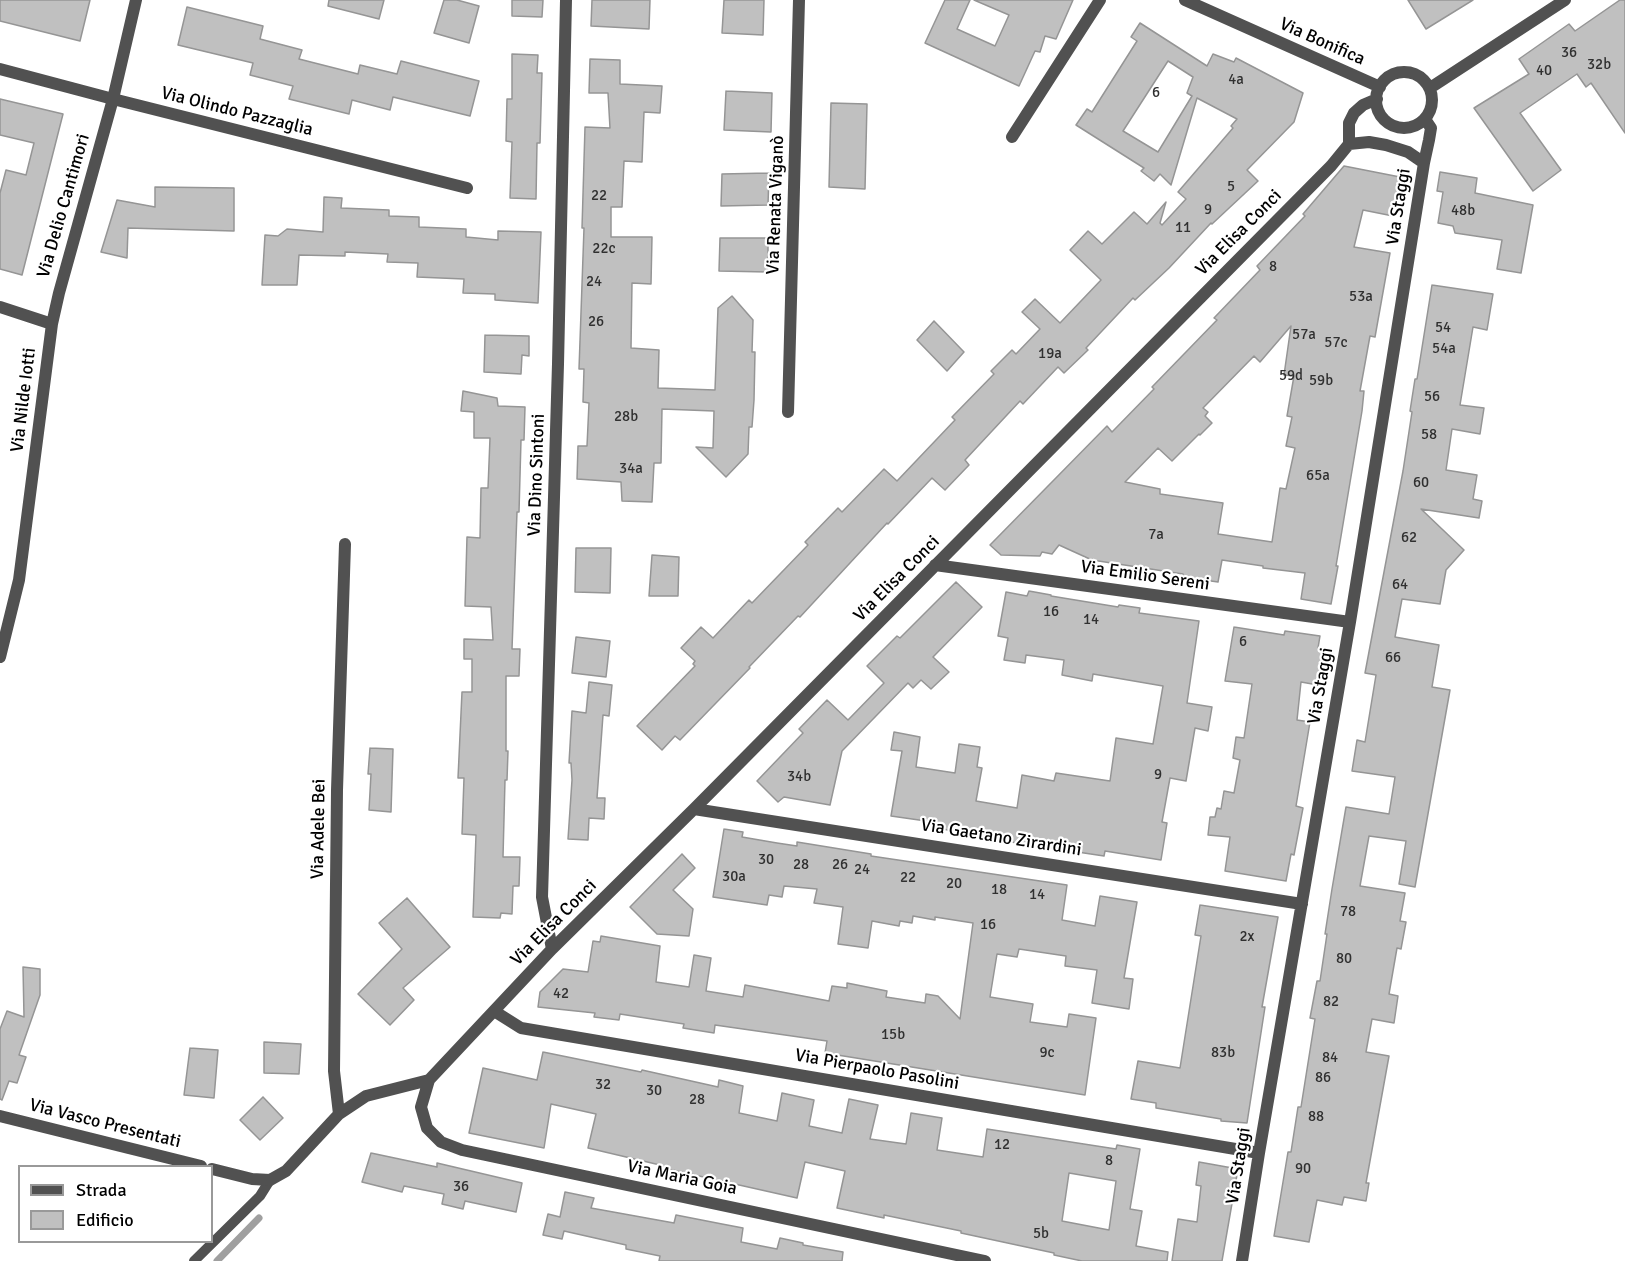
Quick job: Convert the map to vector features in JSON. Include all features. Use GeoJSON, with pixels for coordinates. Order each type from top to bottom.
{"type":"FeatureCollection","features":[{"type":"Feature","properties":{"kind":"street","name":"Via Delio Cantimori"},"geometry":{"type":"LineString","coordinates":[[52,324],[113,99],[136,0]]}},
{"type":"Feature","properties":{"kind":"street","name":"Via Dino Sintoni"},"geometry":{"type":"LineString","coordinates":[[552,949],[542,897],[566,0]]}},
{"type":"Feature","properties":{"kind":"street","name":"Via Renata Viganò"},"geometry":{"type":"LineString","coordinates":[[788,412],[799,0]]}},
{"type":"Feature","properties":{"kind":"street"},"geometry":{"type":"LineString","coordinates":[[1012,137],[1100,0]]}},
{"type":"Feature","properties":{"kind":"street","name":"Via Bonifica"},"geometry":{"type":"LineString","coordinates":[[1185,0],[1378,93]]}},
{"type":"Feature","properties":{"kind":"street"},"geometry":{"type":"LineString","coordinates":[[1430,88],[1565,0]]}},
{"type":"Feature","properties":{"kind":"street","name":"Via Olindo Pazzaglia"},"geometry":{"type":"LineString","coordinates":[[0,69],[467,188]]}},
{"type":"Feature","properties":{"kind":"street"},"geometry":{"type":"LineString","coordinates":[[1378,93],[1378,109],[1382,117],[1399,128],[1418,125],[1430,112],[1432,96],[1425,81],[1410,72],[1392,75],[1385,80],[1378,93],[1354,113],[1349,123],[1349,144],[1369,142],[1386,145],[1408,152],[1424,163]]}},
{"type":"Feature","properties":{"kind":"street","name":"Via Staggi"},"geometry":{"type":"LineString","coordinates":[[1242,1261],[1431,128],[1425,119]]}},
{"type":"Feature","properties":{"kind":"street","name":"Via Elisa Conci"},"geometry":{"type":"LineString","coordinates":[[429,1080],[552,949],[935,565],[1330,166],[1349,144]]}},
{"type":"Feature","properties":{"kind":"street"},"geometry":{"type":"LineString","coordinates":[[0,307],[52,324]]}},
{"type":"Feature","properties":{"kind":"street","name":"Via Nilde Iotti"},"geometry":{"type":"LineString","coordinates":[[0,657],[19,580],[52,324]]}},
{"type":"Feature","properties":{"kind":"street","name":"Via Adele Bei"},"geometry":{"type":"LineString","coordinates":[[339,1114],[334,1071],[337,802],[345,544]]}},
{"type":"Feature","properties":{"kind":"street","name":"Via Emilio Sereni"},"geometry":{"type":"LineString","coordinates":[[935,565],[1350,622]]}},
{"type":"Feature","properties":{"kind":"street","name":"Via Gaetano Zirardini"},"geometry":{"type":"LineString","coordinates":[[694,808],[1302,904]]}},
{"type":"Feature","properties":{"kind":"street","name":"Via Pierpaolo Pasolini"},"geometry":{"type":"LineString","coordinates":[[494,1011],[521,1028],[1259,1153]]}},
{"type":"Feature","properties":{"kind":"street"},"geometry":{"type":"LineString","coordinates":[[213,1169],[252,1179],[270,1180],[286,1170],[339,1114],[366,1096],[429,1080]]}},
{"type":"Feature","properties":{"kind":"street","name":"Via Maria Goia"},"geometry":{"type":"LineString","coordinates":[[429,1080],[421,1107],[427,1128],[441,1142],[462,1150],[985,1261]]}},
{"type":"Feature","properties":{"kind":"street","name":"Via Vasco Presentati"},"geometry":{"type":"LineString","coordinates":[[0,1116],[193,1165]]}},
{"type":"Feature","properties":{"kind":"lane"},"geometry":{"type":"LineString","coordinates":[[213,1242],[260,1196],[270,1180]]}},
{"type":"Feature","properties":{"kind":"lane"},"geometry":{"type":"LineString","coordinates":[[194,1261],[212,1243]]}},
{"type":"Feature","properties":{"kind":"building"},"geometry":{"type":"Polygon","coordinates":[[[0,0],[90,0],[80,41],[0,21],[0,0]]]}},
{"type":"Feature","properties":{"kind":"building"},"geometry":{"type":"Polygon","coordinates":[[[329,0],[384,0],[379,19],[328,6],[329,0]]]}},
{"type":"Feature","properties":{"kind":"building"},"geometry":{"type":"Polygon","coordinates":[[[444,0],[457,0],[479,6],[469,43],[434,33],[444,0]]]}},
{"type":"Feature","properties":{"kind":"building"},"geometry":{"type":"Polygon","coordinates":[[[512,0],[543,0],[542,17],[512,16],[512,0]]]}},
{"type":"Feature","properties":{"kind":"building"},"geometry":{"type":"Polygon","coordinates":[[[592,0],[650,0],[649,29],[591,26],[592,0]]]}},
{"type":"Feature","properties":{"kind":"building"},"geometry":{"type":"Polygon","coordinates":[[[724,0],[764,0],[763,35],[722,33],[724,0]]]}},
{"type":"Feature","properties":{"kind":"building"},"geometry":{"type":"Polygon","coordinates":[[[945,0],[970,0],[957,29],[995,46],[1009,15],[974,0],[1073,0],[1056,39],[1045,36],[1040,52],[1035,51],[1019,86],[925,43],[945,0]]]}},
{"type":"Feature","properties":{"kind":"building"},"geometry":{"type":"Polygon","coordinates":[[[1408,0],[1473,0],[1426,29],[1408,0]]]}},
{"type":"Feature","properties":{"kind":"building"},"geometry":{"type":"Polygon","coordinates":[[[1620,0],[1625,0],[1625,133],[1591,83],[1586,87],[1577,74],[1520,113],[1561,170],[1533,191],[1474,108],[1529,74],[1519,59],[1569,24],[1575,31],[1620,0]]]}},
{"type":"Feature","properties":{"kind":"building"},"geometry":{"type":"Polygon","coordinates":[[[187,7],[263,26],[260,39],[302,50],[299,59],[358,74],[360,65],[397,74],[401,61],[479,81],[470,116],[393,97],[390,110],[352,100],[349,114],[289,99],[293,86],[250,75],[253,63],[178,45],[187,7]]]}},
{"type":"Feature","properties":{"kind":"building"},"geometry":{"type":"Polygon","coordinates":[[[1140,23],[1207,66],[1213,54],[1234,62],[1236,58],[1303,93],[1294,122],[1247,170],[1258,181],[1211,223],[1135,300],[1133,298],[1086,348],[1088,350],[1064,373],[1058,367],[1023,404],[1020,401],[965,460],[969,465],[945,490],[932,478],[680,740],[675,736],[662,750],[637,726],[695,666],[693,664],[695,661],[681,648],[701,627],[713,638],[749,600],[752,603],[808,545],[805,542],[838,508],[842,512],[884,469],[897,481],[955,420],[952,417],[994,374],[991,371],[1012,350],[1016,354],[1040,329],[1022,312],[1035,299],[1060,323],[1101,280],[1070,250],[1088,231],[1102,244],[1134,212],[1147,224],[1166,202],[1160,223],[1162,225],[1186,199],[1178,192],[1233,128],[1231,126],[1237,119],[1197,98],[1171,185],[1160,174],[1154,181],[1141,171],[1144,168],[1076,125],[1087,109],[1092,112],[1137,41],[1131,37],[1140,23]],[[1168,61],[1123,131],[1158,152],[1192,96],[1187,93],[1193,77],[1168,61]]]}},
{"type":"Feature","properties":{"kind":"building"},"geometry":{"type":"Polygon","coordinates":[[[512,54],[538,55],[537,73],[542,73],[536,199],[510,198],[512,142],[506,141],[507,99],[512,99],[512,54]]]}},
{"type":"Feature","properties":{"kind":"building"},"geometry":{"type":"Polygon","coordinates":[[[590,59],[620,60],[620,84],[662,86],[660,113],[644,112],[642,162],[624,161],[622,207],[611,207],[611,237],[652,237],[651,284],[632,283],[631,348],[659,350],[658,388],[715,390],[718,308],[732,296],[753,320],[754,400],[752,427],[749,427],[748,454],[726,477],[696,447],[713,448],[714,411],[662,409],[661,463],[654,463],[652,502],[622,501],[621,482],[577,479],[578,446],[587,446],[589,403],[583,402],[584,369],[579,369],[585,127],[610,128],[608,93],[589,93],[590,59]]]}},
{"type":"Feature","properties":{"kind":"building"},"geometry":{"type":"Polygon","coordinates":[[[726,91],[772,93],[771,132],[724,130],[726,91]]]}},
{"type":"Feature","properties":{"kind":"building"},"geometry":{"type":"Polygon","coordinates":[[[0,99],[63,114],[22,275],[0,269],[0,193],[6,170],[26,175],[34,143],[0,135],[0,99]]]}},
{"type":"Feature","properties":{"kind":"building"},"geometry":{"type":"Polygon","coordinates":[[[831,103],[867,104],[865,189],[829,187],[831,103]]]}},
{"type":"Feature","properties":{"kind":"building"},"geometry":{"type":"Polygon","coordinates":[[[1344,166],[1400,177],[1393,216],[1363,210],[1354,247],[1390,253],[1375,337],[1370,336],[1360,391],[1364,391],[1362,411],[1331,604],[1301,599],[1305,573],[1222,560],[1218,582],[1183,577],[1183,574],[1092,560],[1059,545],[1052,554],[1042,552],[1040,556],[1001,555],[990,545],[1107,426],[1112,432],[1154,389],[1152,387],[1217,320],[1214,318],[1260,270],[1257,266],[1305,216],[1303,214],[1344,166]],[[1291,326],[1260,362],[1254,356],[1203,408],[1208,412],[1205,416],[1212,423],[1200,435],[1172,461],[1158,448],[1125,482],[1160,489],[1160,494],[1223,503],[1218,534],[1272,542],[1280,488],[1286,489],[1295,448],[1286,446],[1292,417],[1287,416],[1294,376],[1284,375],[1291,326]]]}},
{"type":"Feature","properties":{"kind":"building"},"geometry":{"type":"Polygon","coordinates":[[[1440,172],[1477,178],[1475,193],[1533,205],[1521,273],[1497,269],[1502,240],[1455,233],[1453,226],[1438,223],[1443,192],[1437,191],[1440,172]]]}},
{"type":"Feature","properties":{"kind":"building"},"geometry":{"type":"Polygon","coordinates":[[[769,173],[768,205],[721,206],[722,174],[769,173]]]}},
{"type":"Feature","properties":{"kind":"building"},"geometry":{"type":"Polygon","coordinates":[[[155,187],[234,188],[234,231],[128,228],[127,258],[101,252],[117,200],[155,207],[155,187]]]}},
{"type":"Feature","properties":{"kind":"building"},"geometry":{"type":"Polygon","coordinates":[[[324,197],[342,198],[341,208],[389,210],[389,216],[419,217],[419,227],[466,229],[466,237],[498,240],[498,231],[541,232],[538,303],[495,300],[495,294],[463,293],[464,279],[417,277],[418,263],[387,262],[388,254],[345,252],[345,256],[299,255],[297,285],[262,285],[265,235],[278,236],[287,229],[323,232],[324,197]]]}},
{"type":"Feature","properties":{"kind":"building"},"geometry":{"type":"Polygon","coordinates":[[[720,238],[768,238],[768,272],[719,271],[720,238]]]}},
{"type":"Feature","properties":{"kind":"building"},"geometry":{"type":"Polygon","coordinates":[[[1432,285],[1493,294],[1487,330],[1473,327],[1460,405],[1484,408],[1480,434],[1452,429],[1446,470],[1477,475],[1473,499],[1482,501],[1479,518],[1421,509],[1464,550],[1446,570],[1440,604],[1402,599],[1395,637],[1439,645],[1432,687],[1450,690],[1415,887],[1399,884],[1406,841],[1369,836],[1360,886],[1405,893],[1400,921],[1406,922],[1401,949],[1397,948],[1389,994],[1398,996],[1394,1023],[1372,1019],[1366,1052],[1389,1056],[1366,1183],[1369,1183],[1366,1201],[1344,1197],[1342,1205],[1317,1200],[1309,1242],[1274,1236],[1288,1152],[1291,1152],[1298,1107],[1301,1107],[1315,1019],[1310,1018],[1317,981],[1320,981],[1327,934],[1325,934],[1346,807],[1389,814],[1395,777],[1352,771],[1357,740],[1365,742],[1376,675],[1365,673],[1403,471],[1412,412],[1410,411],[1432,285]]]}},
{"type":"Feature","properties":{"kind":"building"},"geometry":{"type":"Polygon","coordinates":[[[934,321],[964,352],[947,371],[917,340],[934,321]]]}},
{"type":"Feature","properties":{"kind":"building"},"geometry":{"type":"Polygon","coordinates":[[[485,335],[529,336],[529,356],[522,355],[521,374],[484,372],[485,335]]]}},
{"type":"Feature","properties":{"kind":"building"},"geometry":{"type":"Polygon","coordinates":[[[463,391],[497,398],[498,406],[525,407],[524,440],[521,440],[519,512],[517,512],[512,649],[520,649],[519,676],[506,676],[506,751],[508,751],[503,857],[520,857],[519,886],[513,886],[512,914],[501,913],[500,918],[473,917],[476,835],[462,834],[464,778],[458,778],[462,692],[472,692],[472,659],[464,659],[464,639],[493,640],[491,607],[465,606],[467,537],[480,538],[481,488],[488,488],[490,438],[474,438],[474,412],[461,411],[463,391]]]}},
{"type":"Feature","properties":{"kind":"building"},"geometry":{"type":"Polygon","coordinates":[[[576,548],[611,548],[610,593],[575,592],[576,548]]]}},
{"type":"Feature","properties":{"kind":"building"},"geometry":{"type":"Polygon","coordinates":[[[652,555],[679,557],[678,596],[649,596],[652,555]]]}},
{"type":"Feature","properties":{"kind":"building"},"geometry":{"type":"Polygon","coordinates":[[[956,582],[982,607],[933,657],[949,672],[931,689],[921,680],[913,688],[908,683],[842,751],[830,805],[784,797],[778,802],[757,781],[803,733],[799,729],[827,700],[848,720],[884,683],[867,666],[897,636],[900,638],[956,582]]]}},
{"type":"Feature","properties":{"kind":"building"},"geometry":{"type":"Polygon","coordinates":[[[1029,591],[1118,607],[1119,605],[1140,608],[1139,613],[1199,621],[1187,703],[1212,707],[1208,731],[1195,728],[1186,781],[1170,778],[1162,822],[1167,823],[1161,860],[1105,851],[1104,856],[1011,842],[932,827],[933,822],[891,816],[902,751],[891,750],[894,732],[920,737],[916,767],[955,773],[959,744],[980,747],[977,767],[982,768],[976,801],[1017,808],[1022,775],[1054,781],[1056,773],[1110,781],[1116,738],[1153,744],[1163,686],[1093,674],[1092,681],[1062,675],[1064,660],[1026,655],[1025,663],[1004,660],[1008,638],[998,636],[1006,592],[1027,596],[1029,591]]]}},
{"type":"Feature","properties":{"kind":"building"},"geometry":{"type":"Polygon","coordinates":[[[1234,627],[1284,635],[1285,631],[1320,636],[1318,648],[1325,649],[1318,685],[1301,682],[1297,720],[1310,722],[1296,806],[1303,808],[1294,855],[1291,854],[1286,881],[1225,871],[1230,837],[1208,835],[1210,817],[1215,817],[1217,808],[1221,809],[1224,791],[1234,793],[1240,760],[1233,758],[1236,737],[1244,738],[1252,684],[1225,681],[1234,627]]]}},
{"type":"Feature","properties":{"kind":"building"},"geometry":{"type":"Polygon","coordinates":[[[576,637],[610,641],[606,677],[572,673],[576,637]]]}},
{"type":"Feature","properties":{"kind":"building"},"geometry":{"type":"Polygon","coordinates":[[[589,682],[612,685],[609,716],[603,715],[597,798],[605,798],[604,819],[589,818],[588,840],[568,839],[572,780],[571,763],[569,763],[572,711],[586,713],[589,682]]]}},
{"type":"Feature","properties":{"kind":"building"},"geometry":{"type":"Polygon","coordinates":[[[370,748],[393,749],[391,812],[369,810],[370,748]]]}},
{"type":"Feature","properties":{"kind":"building"},"geometry":{"type":"Polygon","coordinates":[[[724,829],[743,832],[742,837],[777,843],[797,846],[797,842],[871,854],[871,856],[1067,885],[1062,920],[1095,926],[1100,896],[1137,902],[1124,978],[1133,979],[1129,1009],[1092,1003],[1097,970],[1065,966],[1066,956],[1019,949],[1017,957],[997,954],[990,997],[1033,1004],[1030,1022],[1067,1027],[1069,1014],[1096,1018],[1085,1095],[825,1053],[827,1041],[715,1025],[714,1033],[683,1028],[684,1024],[620,1014],[619,1020],[594,1017],[595,1013],[538,1007],[540,992],[563,969],[588,972],[593,941],[600,942],[601,936],[660,946],[656,982],[689,987],[694,955],[711,958],[706,991],[743,997],[745,985],[829,1001],[832,986],[847,988],[847,983],[887,991],[886,997],[925,1003],[926,994],[938,996],[960,1019],[973,923],[913,916],[912,923],[900,921],[899,926],[872,921],[868,948],[838,944],[843,907],[814,903],[817,889],[784,886],[782,897],[769,895],[767,905],[713,897],[724,829]]]}},
{"type":"Feature","properties":{"kind":"building"},"geometry":{"type":"Polygon","coordinates":[[[682,854],[695,868],[673,890],[693,909],[689,936],[657,934],[630,907],[682,854]]]}},
{"type":"Feature","properties":{"kind":"building"},"geometry":{"type":"Polygon","coordinates":[[[407,898],[450,947],[403,988],[414,1000],[390,1025],[358,994],[402,949],[379,923],[407,898]]]}},
{"type":"Feature","properties":{"kind":"building"},"geometry":{"type":"Polygon","coordinates":[[[1200,905],[1278,917],[1262,1007],[1265,1007],[1247,1123],[1221,1121],[1221,1119],[1156,1108],[1156,1103],[1131,1099],[1138,1061],[1180,1068],[1201,936],[1195,935],[1200,905]]]}},
{"type":"Feature","properties":{"kind":"building"},"geometry":{"type":"Polygon","coordinates":[[[23,967],[40,969],[40,995],[19,1055],[26,1057],[17,1083],[9,1081],[2,1100],[0,1099],[0,1029],[7,1011],[24,1017],[23,967]]]}},
{"type":"Feature","properties":{"kind":"building"},"geometry":{"type":"Polygon","coordinates":[[[264,1042],[301,1044],[299,1074],[264,1073],[264,1042]]]}},
{"type":"Feature","properties":{"kind":"building"},"geometry":{"type":"Polygon","coordinates":[[[190,1048],[218,1050],[214,1098],[184,1095],[190,1048]]]}},
{"type":"Feature","properties":{"kind":"building"},"geometry":{"type":"Polygon","coordinates":[[[543,1052],[718,1087],[719,1080],[743,1086],[739,1113],[777,1121],[782,1093],[814,1100],[809,1126],[842,1133],[849,1099],[878,1105],[870,1139],[906,1144],[911,1113],[942,1118],[937,1150],[983,1157],[987,1129],[1116,1149],[1117,1145],[1140,1149],[1130,1209],[1142,1211],[1136,1246],[1168,1252],[1167,1261],[1082,1261],[961,1233],[961,1231],[837,1208],[845,1171],[805,1162],[797,1198],[659,1167],[660,1165],[588,1148],[596,1114],[551,1104],[544,1148],[469,1133],[483,1068],[537,1080],[543,1052]],[[1069,1173],[1062,1221],[1109,1230],[1116,1181],[1069,1173]]]}},
{"type":"Feature","properties":{"kind":"building"},"geometry":{"type":"Polygon","coordinates":[[[263,1097],[283,1118],[260,1140],[240,1120],[263,1097]]]}},
{"type":"Feature","properties":{"kind":"building"},"geometry":{"type":"Polygon","coordinates":[[[371,1153],[437,1167],[437,1163],[522,1183],[516,1212],[465,1201],[463,1209],[442,1204],[444,1194],[404,1186],[402,1192],[362,1182],[371,1153]]]}},
{"type":"Feature","properties":{"kind":"building"},"geometry":{"type":"Polygon","coordinates":[[[1199,1162],[1238,1169],[1222,1261],[1172,1261],[1178,1219],[1197,1222],[1201,1186],[1196,1185],[1199,1162]]]}},
{"type":"Feature","properties":{"kind":"building"},"geometry":{"type":"Polygon","coordinates":[[[565,1192],[594,1198],[591,1208],[674,1223],[676,1215],[743,1228],[741,1242],[777,1249],[780,1238],[803,1243],[803,1245],[843,1252],[842,1261],[659,1261],[660,1256],[626,1249],[626,1245],[564,1231],[562,1239],[543,1235],[548,1214],[560,1217],[565,1192]]]}},
{"type":"Feature","properties":{"kind":"waterway"},"geometry":{"type":"LineString","coordinates":[[217,1261],[259,1218]]}}]}
